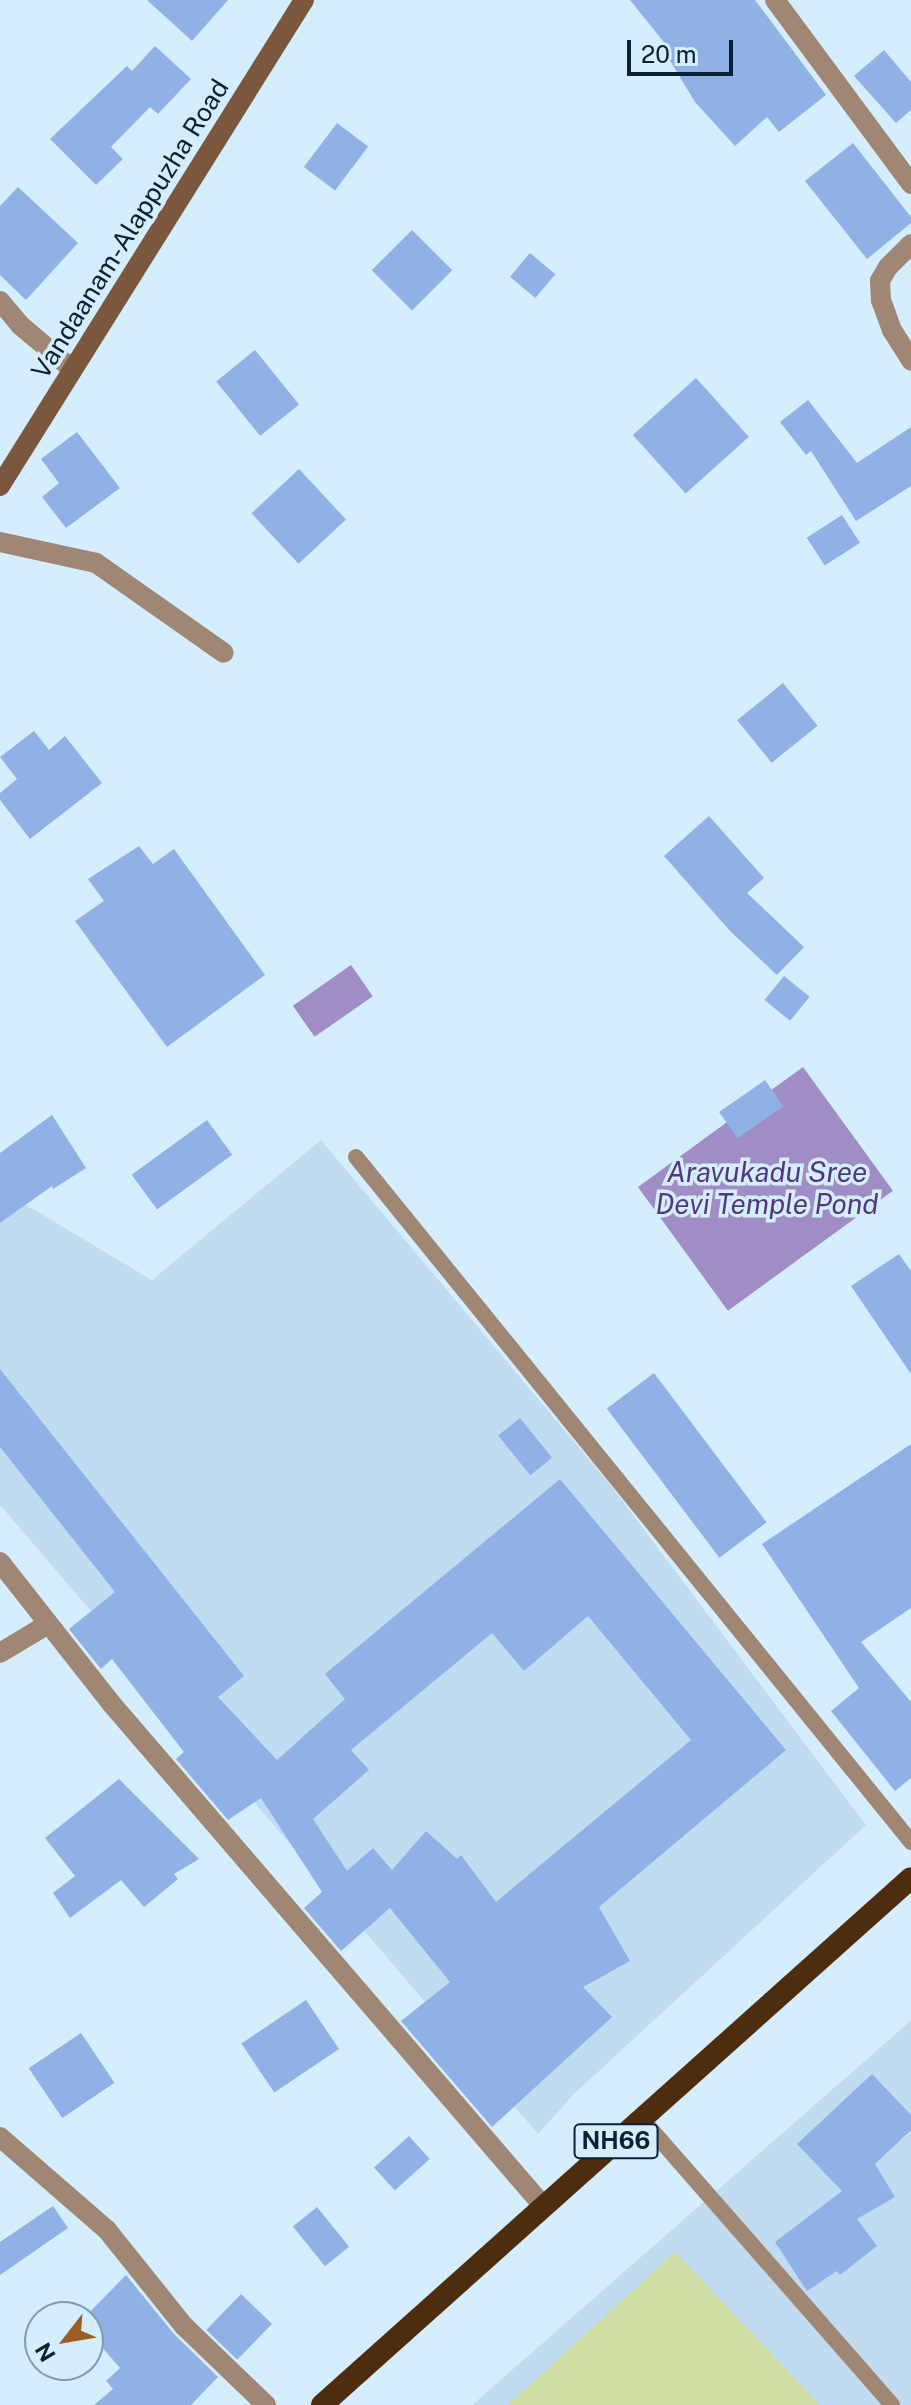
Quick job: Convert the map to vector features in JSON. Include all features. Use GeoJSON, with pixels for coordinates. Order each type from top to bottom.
{"type":"FeatureCollection","features":[{"type":"Feature","properties":{"kind":"highway","name":"NH66"},"geometry":{"type":"LineString","coordinates":[[322,2405],[911,1878]]}},
{"type":"Feature","properties":{"kind":"main road","name":"Vandaanam-Alappuzha Road"},"geometry":{"type":"LineString","coordinates":[[0,486],[304,0]]}},
{"type":"Feature","properties":{"kind":"street"},"geometry":{"type":"LineString","coordinates":[[775,0],[911,184]]}},
{"type":"Feature","properties":{"kind":"street"},"geometry":{"type":"LineString","coordinates":[[911,244],[888,267],[880,281],[881,300],[892,330],[911,360]]}},
{"type":"Feature","properties":{"kind":"street"},"geometry":{"type":"LineString","coordinates":[[0,301],[20,325],[72,369]]}},
{"type":"Feature","properties":{"kind":"street"},"geometry":{"type":"LineString","coordinates":[[0,542],[96,563],[224,653]]}},
{"type":"Feature","properties":{"kind":"street"},"geometry":{"type":"LineString","coordinates":[[0,1562],[110,1702],[544,2207]]}},
{"type":"Feature","properties":{"kind":"street"},"geometry":{"type":"LineString","coordinates":[[0,1653],[48,1624]]}},
{"type":"Feature","properties":{"kind":"street"},"geometry":{"type":"LineString","coordinates":[[0,2137],[107,2230],[184,2326],[266,2405]]}},
{"type":"Feature","properties":{"kind":"lane"},"geometry":{"type":"LineString","coordinates":[[356,1157],[911,1842]]}},
{"type":"Feature","properties":{"kind":"lane"},"geometry":{"type":"LineString","coordinates":[[641,2118],[892,2405]]}},
{"type":"Feature","properties":{"kind":"shaded area"},"geometry":{"type":"Polygon","coordinates":[[[321,1140],[612,1487],[866,1825],[575,2093],[538,2134],[0,1505],[0,1197],[11,1196],[152,1280],[321,1140]]]}},
{"type":"Feature","properties":{"kind":"shaded area"},"geometry":{"type":"Polygon","coordinates":[[[911,2020],[911,2405],[472,2405],[898,2032],[911,2020]]]}},
{"type":"Feature","properties":{"kind":"green space"},"geometry":{"type":"Polygon","coordinates":[[[675,2252],[820,2405],[508,2405],[675,2252]]]}},
{"type":"Feature","properties":{"kind":"water"},"geometry":{"type":"Polygon","coordinates":[[[351,965],[373,996],[315,1037],[293,1006],[351,965]]]}},
{"type":"Feature","properties":{"kind":"water","name":"Aravukadu Sree Devi Temple Pond"},"geometry":{"type":"Polygon","coordinates":[[[803,1067],[893,1191],[728,1311],[638,1187],[803,1067]]]}},
{"type":"Feature","properties":{"kind":"building"},"geometry":{"type":"Polygon","coordinates":[[[147,0],[228,0],[192,41],[147,0]]]}},
{"type":"Feature","properties":{"kind":"building"},"geometry":{"type":"Polygon","coordinates":[[[630,0],[755,0],[826,95],[779,132],[767,117],[735,146],[695,102],[666,54],[671,51],[630,0]]]}},
{"type":"Feature","properties":{"kind":"building"},"geometry":{"type":"Polygon","coordinates":[[[155,46],[191,79],[158,114],[150,107],[111,147],[123,159],[96,185],[50,139],[127,66],[132,71],[155,46]]]}},
{"type":"Feature","properties":{"kind":"building"},"geometry":{"type":"Polygon","coordinates":[[[884,50],[911,82],[911,110],[896,123],[854,76],[884,50]]]}},
{"type":"Feature","properties":{"kind":"building"},"geometry":{"type":"Polygon","coordinates":[[[337,123],[368,146],[335,190],[304,167],[337,123]]]}},
{"type":"Feature","properties":{"kind":"building"},"geometry":{"type":"Polygon","coordinates":[[[853,143],[911,217],[911,223],[867,259],[805,181],[853,143]]]}},
{"type":"Feature","properties":{"kind":"building"},"geometry":{"type":"Polygon","coordinates":[[[18,187],[78,243],[26,300],[0,275],[0,206],[18,187]]]}},
{"type":"Feature","properties":{"kind":"building"},"geometry":{"type":"Polygon","coordinates":[[[412,230],[452,270],[412,311],[372,270],[412,230]]]}},
{"type":"Feature","properties":{"kind":"building"},"geometry":{"type":"Polygon","coordinates":[[[530,253],[555,274],[535,298],[510,277],[530,253]]]}},
{"type":"Feature","properties":{"kind":"building"},"geometry":{"type":"Polygon","coordinates":[[[255,350],[299,404],[260,436],[216,381],[255,350]]]}},
{"type":"Feature","properties":{"kind":"building"},"geometry":{"type":"Polygon","coordinates":[[[696,378],[749,437],[686,494],[633,435],[696,378]]]}},
{"type":"Feature","properties":{"kind":"building"},"geometry":{"type":"Polygon","coordinates":[[[808,400],[857,463],[911,427],[911,486],[856,521],[811,451],[806,455],[780,422],[808,400]]]}},
{"type":"Feature","properties":{"kind":"building"},"geometry":{"type":"Polygon","coordinates":[[[77,432],[120,488],[66,528],[42,497],[59,483],[41,459],[77,432]]]}},
{"type":"Feature","properties":{"kind":"building"},"geometry":{"type":"Polygon","coordinates":[[[299,469],[346,519],[299,564],[251,513],[299,469]]]}},
{"type":"Feature","properties":{"kind":"building"},"geometry":{"type":"Polygon","coordinates":[[[842,515],[860,543],[825,566],[807,538],[842,515]]]}},
{"type":"Feature","properties":{"kind":"building"},"geometry":{"type":"Polygon","coordinates":[[[783,683],[818,726],[772,763],[737,720],[783,683]]]}},
{"type":"Feature","properties":{"kind":"building"},"geometry":{"type":"Polygon","coordinates":[[[34,731],[49,750],[65,736],[102,783],[30,839],[0,800],[0,793],[17,779],[0,757],[34,731]]]}},
{"type":"Feature","properties":{"kind":"building"},"geometry":{"type":"Polygon","coordinates":[[[709,816],[764,878],[747,893],[804,947],[777,975],[730,931],[664,856],[709,816]]]}},
{"type":"Feature","properties":{"kind":"building"},"geometry":{"type":"Polygon","coordinates":[[[139,846],[153,864],[174,849],[265,975],[167,1047],[75,921],[104,901],[88,879],[139,846]]]}},
{"type":"Feature","properties":{"kind":"building"},"geometry":{"type":"Polygon","coordinates":[[[784,976],[810,997],[790,1021],[764,1000],[784,976]]]}},
{"type":"Feature","properties":{"kind":"building"},"geometry":{"type":"Polygon","coordinates":[[[765,1080],[783,1106],[737,1138],[719,1112],[765,1080]]]}},
{"type":"Feature","properties":{"kind":"building"},"geometry":{"type":"Polygon","coordinates":[[[52,1115],[86,1168],[53,1189],[52,1186],[0,1223],[0,1153],[52,1115]]]}},
{"type":"Feature","properties":{"kind":"building"},"geometry":{"type":"Polygon","coordinates":[[[207,1120],[232,1155],[157,1209],[132,1175],[207,1120]]]}},
{"type":"Feature","properties":{"kind":"building"},"geometry":{"type":"Polygon","coordinates":[[[899,1254],[911,1271],[911,1374],[851,1286],[899,1254]]]}},
{"type":"Feature","properties":{"kind":"building"},"geometry":{"type":"Polygon","coordinates":[[[0,1369],[244,1676],[218,1697],[277,1760],[345,1699],[325,1674],[560,1479],[786,1750],[599,1907],[630,1961],[583,1987],[612,2017],[492,2127],[401,2021],[450,1982],[390,1908],[341,1951],[304,1908],[322,1892],[261,1798],[228,1820],[176,1759],[184,1752],[112,1659],[101,1669],[69,1629],[115,1592],[0,1447],[0,1369]],[[588,1616],[524,1671],[492,1633],[351,1750],[369,1770],[313,1819],[347,1871],[373,1848],[392,1870],[426,1831],[457,1859],[461,1855],[496,1902],[691,1740],[588,1616]]]}},
{"type":"Feature","properties":{"kind":"building"},"geometry":{"type":"Polygon","coordinates":[[[654,1373],[767,1522],[719,1558],[607,1409],[654,1373]]]}},
{"type":"Feature","properties":{"kind":"building"},"geometry":{"type":"Polygon","coordinates":[[[520,1418],[552,1458],[530,1475],[498,1436],[520,1418]]]}},
{"type":"Feature","properties":{"kind":"building"},"geometry":{"type":"Polygon","coordinates":[[[911,1444],[911,1608],[861,1642],[911,1702],[911,1778],[895,1791],[831,1711],[859,1688],[762,1544],[911,1444]]]}},
{"type":"Feature","properties":{"kind":"building"},"geometry":{"type":"Polygon","coordinates":[[[119,1779],[199,1859],[174,1874],[178,1879],[144,1907],[121,1880],[70,1918],[53,1893],[75,1876],[45,1838],[119,1779]]]}},
{"type":"Feature","properties":{"kind":"building"},"geometry":{"type":"Polygon","coordinates":[[[306,2000],[339,2049],[274,2093],[241,2044],[306,2000]]]}},
{"type":"Feature","properties":{"kind":"building"},"geometry":{"type":"Polygon","coordinates":[[[81,2033],[115,2083],[62,2118],[29,2068],[81,2033]]]}},
{"type":"Feature","properties":{"kind":"building"},"geometry":{"type":"Polygon","coordinates":[[[872,2074],[911,2115],[911,2130],[875,2164],[895,2197],[857,2219],[877,2246],[840,2275],[837,2271],[807,2291],[775,2242],[842,2191],[797,2144],[872,2074]]]}},
{"type":"Feature","properties":{"kind":"building"},"geometry":{"type":"Polygon","coordinates":[[[409,2136],[430,2159],[395,2190],[374,2167],[409,2136]]]}},
{"type":"Feature","properties":{"kind":"building"},"geometry":{"type":"Polygon","coordinates":[[[53,2206],[68,2228],[0,2275],[0,2242],[53,2206]]]}},
{"type":"Feature","properties":{"kind":"building"},"geometry":{"type":"Polygon","coordinates":[[[317,2207],[349,2247],[325,2266],[293,2227],[317,2207]]]}},
{"type":"Feature","properties":{"kind":"building"},"geometry":{"type":"Polygon","coordinates":[[[126,2275],[174,2334],[218,2377],[191,2405],[94,2405],[113,2389],[106,2381],[120,2368],[104,2350],[104,2301],[101,2301],[126,2275]]]}},
{"type":"Feature","properties":{"kind":"building"},"geometry":{"type":"Polygon","coordinates":[[[241,2294],[272,2324],[237,2360],[206,2330],[241,2294]]]}}]}
